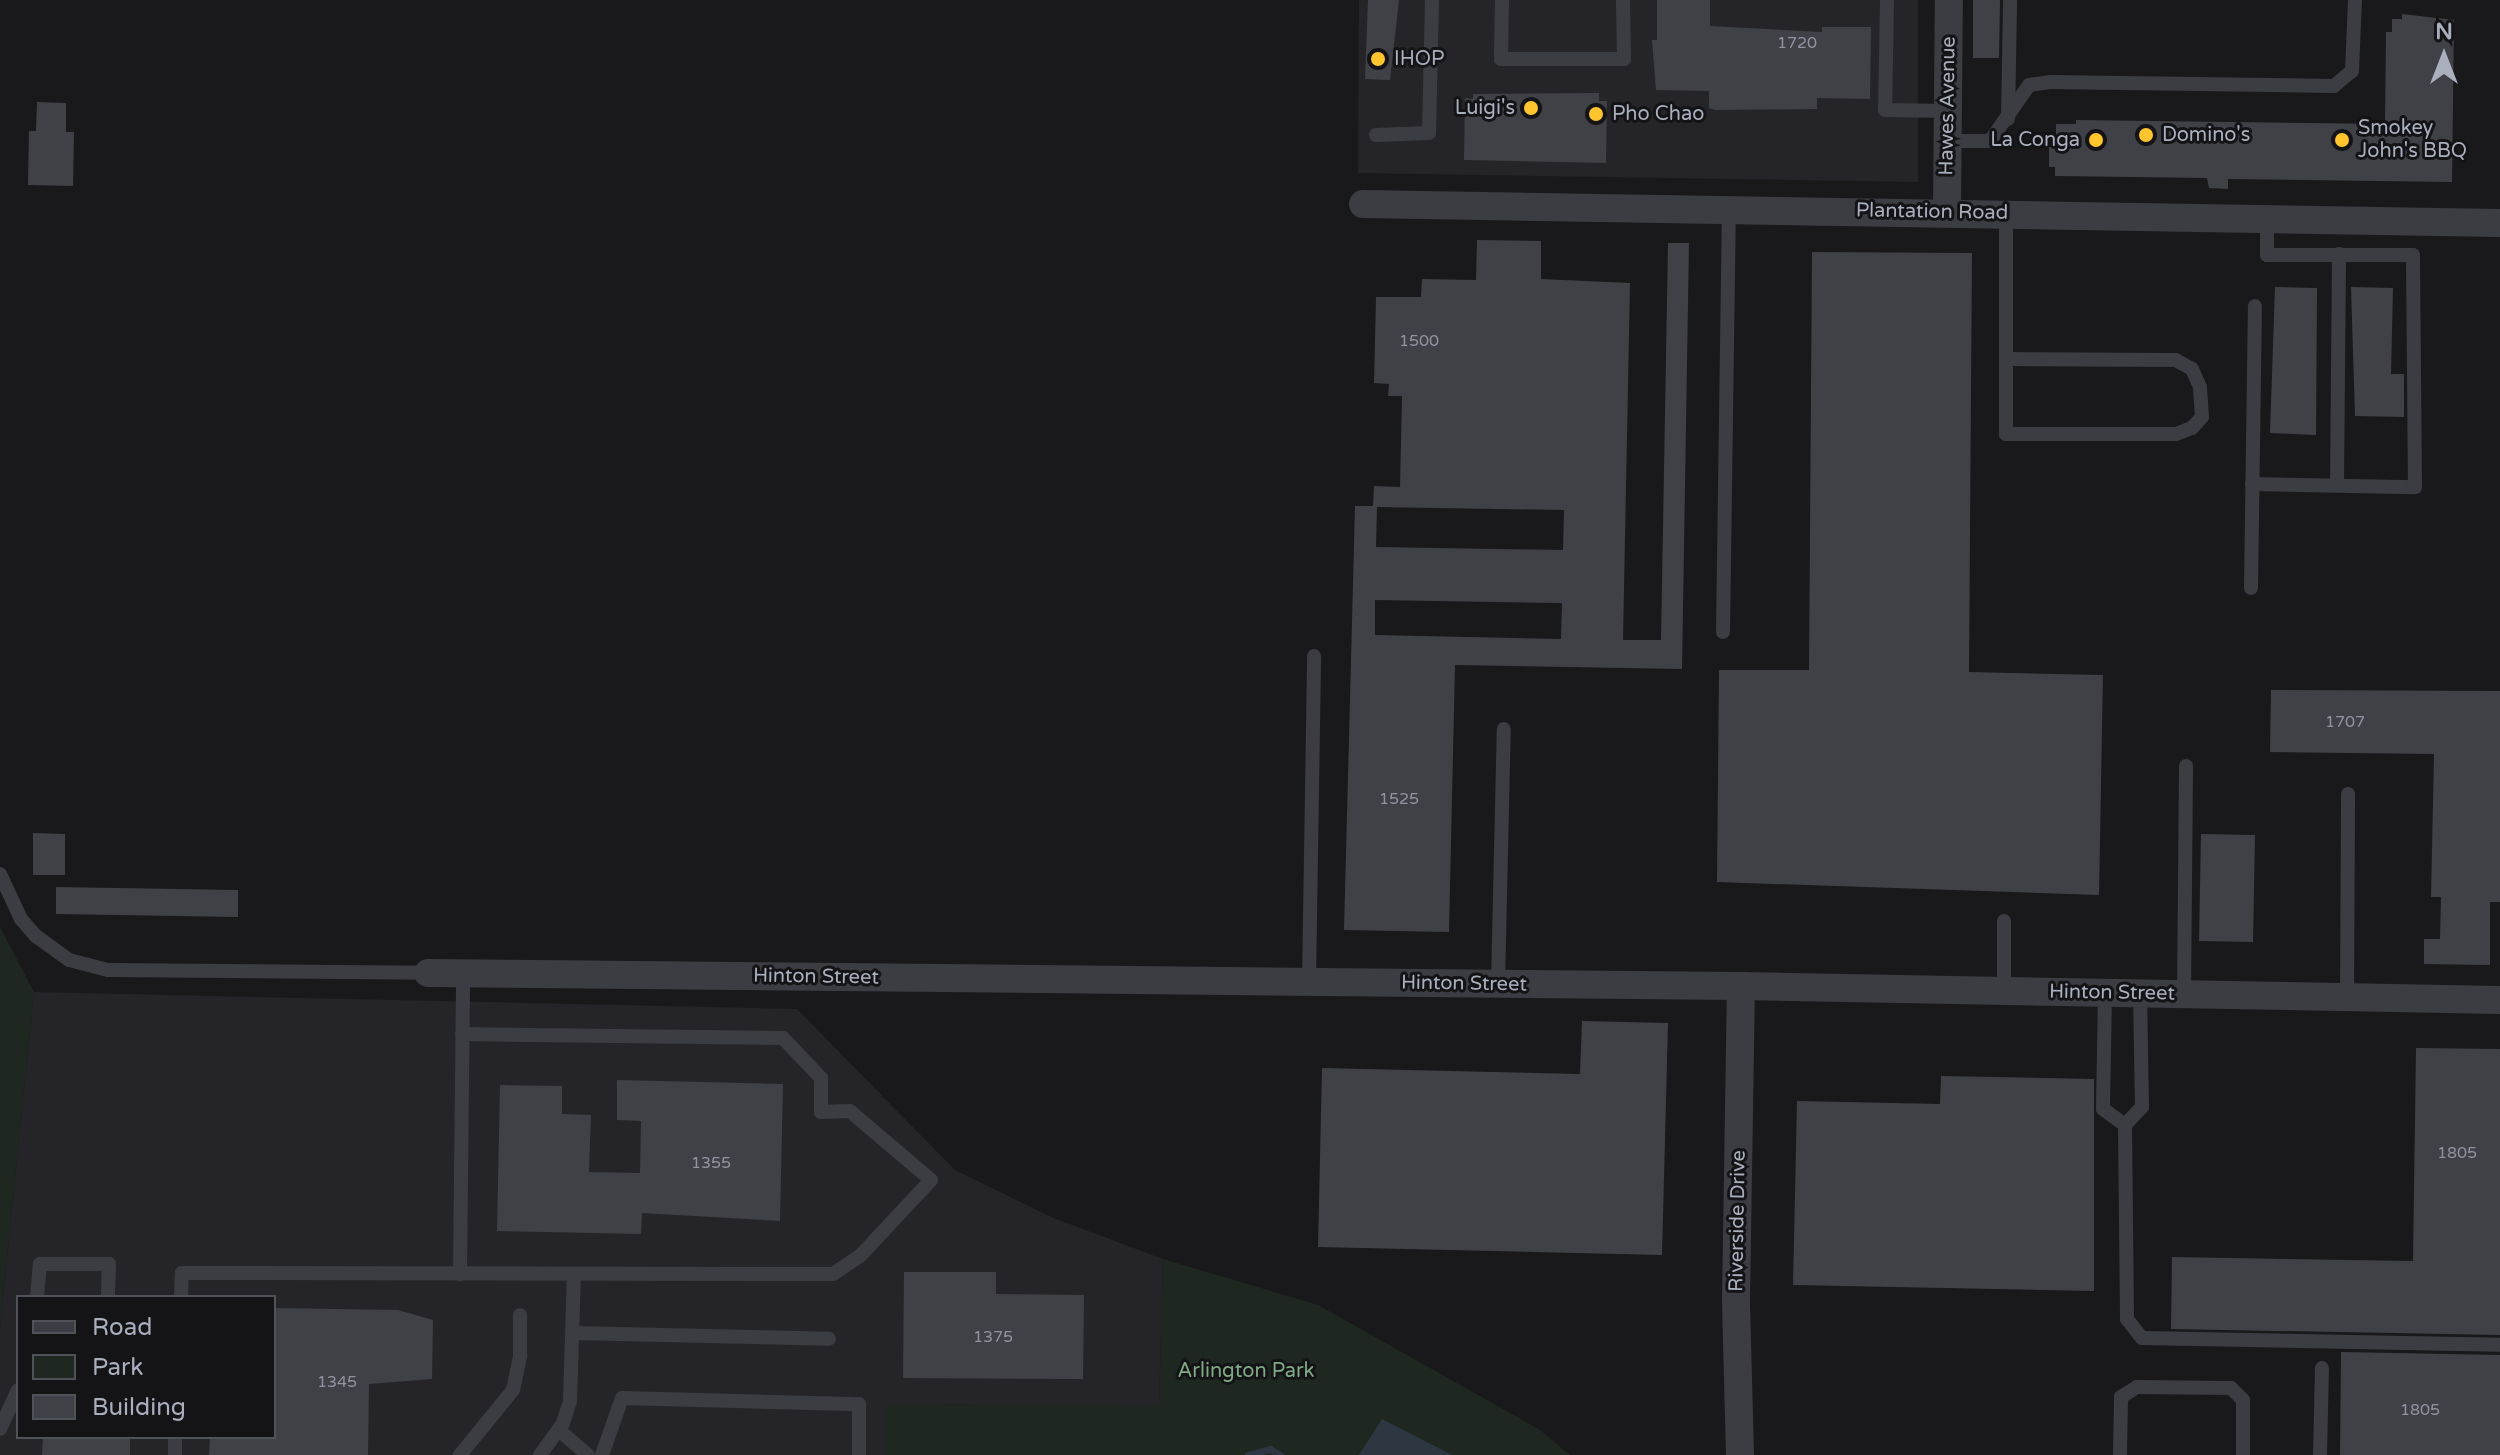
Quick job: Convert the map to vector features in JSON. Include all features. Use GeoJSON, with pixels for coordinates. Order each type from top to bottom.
{"type":"FeatureCollection","features":[{"type":"Feature","properties":{"kind":"street","name":"Hawes Avenue"},"geometry":{"type":"LineString","coordinates":[[1947,212],[1949,0]]}},
{"type":"Feature","properties":{"kind":"street","name":"Plantation Road"},"geometry":{"type":"LineString","coordinates":[[1358,204],[2500,223]]}},
{"type":"Feature","properties":{"kind":"street","name":"Hinton Street"},"geometry":{"type":"LineString","coordinates":[[428,973],[1741,986],[2500,1000]]}},
{"type":"Feature","properties":{"kind":"street","name":"Riverside Drive"},"geometry":{"type":"LineString","coordinates":[[1740,1455],[1736,1301],[1741,986]]}},
{"type":"Feature","properties":{"kind":"lane"},"geometry":{"type":"LineString","coordinates":[[1376,135],[1429,133],[1432,0]]}},
{"type":"Feature","properties":{"kind":"lane"},"geometry":{"type":"LineString","coordinates":[[1502,0],[1501,59],[1624,59],[1623,0]]}},
{"type":"Feature","properties":{"kind":"lane"},"geometry":{"type":"LineString","coordinates":[[1887,0],[1885,110],[1948,111]]}},
{"type":"Feature","properties":{"kind":"lane"},"geometry":{"type":"LineString","coordinates":[[2008,119],[2010,0]]}},
{"type":"Feature","properties":{"kind":"lane"},"geometry":{"type":"LineString","coordinates":[[1948,141],[1990,141],[2029,85],[2050,82],[2334,86],[2352,71],[2355,0]]}},
{"type":"Feature","properties":{"kind":"lane"},"geometry":{"type":"LineString","coordinates":[[1723,632],[1729,209]]}},
{"type":"Feature","properties":{"kind":"lane"},"geometry":{"type":"LineString","coordinates":[[2006,213],[2006,434],[2176,434],[2192,428],[2202,417],[2200,387],[2192,369],[2176,360],[2007,359]]}},
{"type":"Feature","properties":{"kind":"lane"},"geometry":{"type":"LineString","coordinates":[[2267,221],[2267,255],[2413,255]]}},
{"type":"Feature","properties":{"kind":"lane"},"geometry":{"type":"LineString","coordinates":[[2252,484],[2415,487],[2415,222]]}},
{"type":"Feature","properties":{"kind":"lane"},"geometry":{"type":"LineString","coordinates":[[2337,485],[2339,254]]}},
{"type":"Feature","properties":{"kind":"lane"},"geometry":{"type":"LineString","coordinates":[[2251,588],[2255,306]]}},
{"type":"Feature","properties":{"kind":"lane"},"geometry":{"type":"LineString","coordinates":[[1309,982],[1314,656]]}},
{"type":"Feature","properties":{"kind":"lane"},"geometry":{"type":"LineString","coordinates":[[1498,984],[1504,729]]}},
{"type":"Feature","properties":{"kind":"lane"},"geometry":{"type":"LineString","coordinates":[[2184,995],[2186,766]]}},
{"type":"Feature","properties":{"kind":"lane"},"geometry":{"type":"LineString","coordinates":[[2347,998],[2348,794]]}},
{"type":"Feature","properties":{"kind":"lane"},"geometry":{"type":"LineString","coordinates":[[0,874],[21,919],[36,936],[69,960],[108,970],[428,973]]}},
{"type":"Feature","properties":{"kind":"lane"},"geometry":{"type":"LineString","coordinates":[[2004,921],[2004,991]]}},
{"type":"Feature","properties":{"kind":"lane"},"geometry":{"type":"LineString","coordinates":[[460,1274],[463,974]]}},
{"type":"Feature","properties":{"kind":"lane"},"geometry":{"type":"LineString","coordinates":[[2105,993],[2103,1109],[2125,1125]]}},
{"type":"Feature","properties":{"kind":"lane"},"geometry":{"type":"LineString","coordinates":[[2140,994],[2142,1107],[2125,1125],[2127,1319],[2142,1338],[2500,1345]]}},
{"type":"Feature","properties":{"kind":"lane"},"geometry":{"type":"LineString","coordinates":[[181,1295],[182,1273],[833,1274],[860,1256],[931,1180],[850,1111],[821,1112],[821,1078],[783,1038],[462,1034]]}},
{"type":"Feature","properties":{"kind":"lane"},"geometry":{"type":"LineString","coordinates":[[37,1295],[40,1264],[109,1264],[108,1295]]}},
{"type":"Feature","properties":{"kind":"lane"},"geometry":{"type":"LineString","coordinates":[[540,1455],[559,1430],[570,1401],[574,1274]]}},
{"type":"Feature","properties":{"kind":"lane"},"geometry":{"type":"LineString","coordinates":[[460,1455],[513,1390],[520,1356],[520,1315]]}},
{"type":"Feature","properties":{"kind":"lane"},"geometry":{"type":"LineString","coordinates":[[574,1333],[829,1339]]}},
{"type":"Feature","properties":{"kind":"lane"},"geometry":{"type":"LineString","coordinates":[[2320,1455],[2322,1368]]}},
{"type":"Feature","properties":{"kind":"lane"},"geometry":{"type":"LineString","coordinates":[[2120,1455],[2121,1397],[2137,1387],[2231,1388],[2243,1400],[2243,1455]]}},
{"type":"Feature","properties":{"kind":"lane"},"geometry":{"type":"LineString","coordinates":[[0,1429],[16,1394]]}},
{"type":"Feature","properties":{"kind":"lane"},"geometry":{"type":"LineString","coordinates":[[602,1455],[622,1398],[859,1404],[859,1455]]}},
{"type":"Feature","properties":{"kind":"lane"},"geometry":{"type":"LineString","coordinates":[[559,1430],[588,1455]]}},
{"type":"Feature","properties":{"kind":"shaded area"},"geometry":{"type":"Polygon","coordinates":[[[1359,0],[1918,0],[1918,182],[1358,173],[1359,0]]]}},
{"type":"Feature","properties":{"kind":"shaded area"},"geometry":{"type":"Polygon","coordinates":[[[34,992],[797,1009],[955,1170],[1051,1217],[1163,1259],[1159,1406],[886,1404],[886,1455],[0,1455],[0,1327],[34,992]]]}},
{"type":"Feature","properties":{"kind":"green space"},"geometry":{"type":"Polygon","coordinates":[[[0,927],[34,992],[0,1327],[0,927]]]}},
{"type":"Feature","properties":{"kind":"green space","name":"Arlington Park"},"geometry":{"type":"Polygon","coordinates":[[[1163,1259],[1318,1305],[1540,1430],[1570,1455],[886,1455],[886,1404],[1159,1405],[1163,1259]]]}},
{"type":"Feature","properties":{"kind":"water"},"geometry":{"type":"Polygon","coordinates":[[[1382,1419],[1452,1455],[1359,1455],[1382,1419]]]}},
{"type":"Feature","properties":{"kind":"building","name":"IHOP"},"geometry":{"type":"Polygon","coordinates":[[[1368,0],[1399,0],[1390,80],[1365,79],[1368,0]]]}},
{"type":"Feature","properties":{"kind":"building"},"geometry":{"type":"Polygon","coordinates":[[[1657,0],[1710,0],[1710,26],[1822,32],[1822,27],[1871,27],[1870,99],[1817,98],[1817,109],[1715,110],[1709,108],[1709,91],[1656,90],[1652,40],[1657,40],[1657,0]]]}},
{"type":"Feature","properties":{"kind":"building"},"geometry":{"type":"Polygon","coordinates":[[[1973,0],[2000,0],[1999,58],[1973,58],[1973,0]]]}},
{"type":"Feature","properties":{"kind":"building"},"geometry":{"type":"Polygon","coordinates":[[[2402,14],[2454,20],[2452,182],[2228,179],[2228,189],[2209,188],[2207,178],[2055,176],[2055,167],[2049,167],[2049,136],[2056,136],[2056,124],[2076,124],[2076,120],[2385,124],[2386,32],[2392,32],[2392,19],[2402,19],[2402,14]]]}},
{"type":"Feature","properties":{"kind":"building"},"geometry":{"type":"Polygon","coordinates":[[[1599,93],[1599,101],[1607,101],[1606,163],[1464,160],[1465,98],[1473,99],[1473,94],[1599,93]]]}},
{"type":"Feature","properties":{"kind":"building"},"geometry":{"type":"Polygon","coordinates":[[[37,102],[66,103],[66,132],[74,132],[73,186],[28,185],[29,131],[36,131],[37,102]]]}},
{"type":"Feature","properties":{"kind":"building"},"geometry":{"type":"Polygon","coordinates":[[[1477,240],[1541,241],[1541,279],[1630,283],[1623,640],[1661,640],[1668,243],[1689,243],[1682,669],[1455,665],[1449,932],[1344,930],[1355,506],[1373,506],[1374,486],[1400,487],[1402,396],[1388,396],[1389,384],[1374,383],[1376,297],[1421,297],[1422,279],[1476,280],[1477,240]],[[1377,507],[1376,547],[1563,550],[1564,510],[1377,507]],[[1375,600],[1375,635],[1561,639],[1562,603],[1375,600]]]}},
{"type":"Feature","properties":{"kind":"building"},"geometry":{"type":"Polygon","coordinates":[[[1812,252],[1972,253],[1969,672],[2103,675],[2099,895],[1717,882],[1719,670],[1809,670],[1812,252]]]}},
{"type":"Feature","properties":{"kind":"building"},"geometry":{"type":"Polygon","coordinates":[[[2275,287],[2317,288],[2316,435],[2270,433],[2275,287]]]}},
{"type":"Feature","properties":{"kind":"building"},"geometry":{"type":"Polygon","coordinates":[[[2351,287],[2393,288],[2391,374],[2404,374],[2404,417],[2355,416],[2351,287]]]}},
{"type":"Feature","properties":{"kind":"building"},"geometry":{"type":"Polygon","coordinates":[[[2271,690],[2500,691],[2500,902],[2490,902],[2490,965],[2424,964],[2424,939],[2440,939],[2441,897],[2431,897],[2434,754],[2270,752],[2271,690]]]}},
{"type":"Feature","properties":{"kind":"building"},"geometry":{"type":"Polygon","coordinates":[[[33,833],[65,834],[65,875],[33,875],[33,833]]]}},
{"type":"Feature","properties":{"kind":"building"},"geometry":{"type":"Polygon","coordinates":[[[2201,834],[2255,835],[2253,942],[2199,941],[2201,834]]]}},
{"type":"Feature","properties":{"kind":"building"},"geometry":{"type":"Polygon","coordinates":[[[56,887],[238,890],[238,917],[56,914],[56,887]]]}},
{"type":"Feature","properties":{"kind":"building"},"geometry":{"type":"Polygon","coordinates":[[[1582,1021],[1668,1023],[1662,1255],[1318,1247],[1322,1068],[1580,1074],[1582,1021]]]}},
{"type":"Feature","properties":{"kind":"building"},"geometry":{"type":"Polygon","coordinates":[[[2416,1048],[2500,1049],[2500,1335],[2171,1329],[2172,1257],[2413,1261],[2416,1048]]]}},
{"type":"Feature","properties":{"kind":"building"},"geometry":{"type":"Polygon","coordinates":[[[1941,1076],[2094,1079],[2094,1291],[1793,1285],[1797,1101],[1940,1104],[1941,1076]]]}},
{"type":"Feature","properties":{"kind":"building"},"geometry":{"type":"Polygon","coordinates":[[[617,1080],[783,1084],[780,1221],[642,1213],[641,1234],[497,1231],[500,1085],[562,1086],[562,1114],[591,1115],[589,1172],[640,1173],[641,1121],[617,1120],[617,1080]]]}},
{"type":"Feature","properties":{"kind":"building"},"geometry":{"type":"Polygon","coordinates":[[[904,1272],[996,1272],[996,1294],[1084,1295],[1083,1379],[903,1378],[904,1272]]]}},
{"type":"Feature","properties":{"kind":"building"},"geometry":{"type":"Polygon","coordinates":[[[276,1308],[398,1310],[433,1320],[432,1379],[369,1384],[368,1455],[209,1455],[210,1439],[276,1439],[276,1308]]]}},
{"type":"Feature","properties":{"kind":"building"},"geometry":{"type":"Polygon","coordinates":[[[2341,1352],[2500,1355],[2500,1455],[2340,1455],[2341,1352]]]}},
{"type":"Feature","properties":{"kind":"building"},"geometry":{"type":"Polygon","coordinates":[[[43,1439],[130,1439],[130,1455],[42,1455],[43,1439]]]}},
{"type":"Feature","properties":{"kind":"waterway"},"geometry":{"type":"LineString","coordinates":[[1248,1455],[1270,1449],[1280,1455]]}},
{"type":"Feature","properties":{"kind":"place","name":"IHOP"},"geometry":{"type":"Point","coordinates":[1378,59]}},
{"type":"Feature","properties":{"kind":"place","name":"Luigi's"},"geometry":{"type":"Point","coordinates":[1531,108]}},
{"type":"Feature","properties":{"kind":"place","name":"Pho Chao"},"geometry":{"type":"Point","coordinates":[1596,114]}},
{"type":"Feature","properties":{"kind":"place","name":"Domino's"},"geometry":{"type":"Point","coordinates":[2146,135]}},
{"type":"Feature","properties":{"kind":"place","name":"La Conga"},"geometry":{"type":"Point","coordinates":[2096,140]}},
{"type":"Feature","properties":{"kind":"place","name":"Smokey John's BBQ"},"geometry":{"type":"Point","coordinates":[2342,140]}}]}
